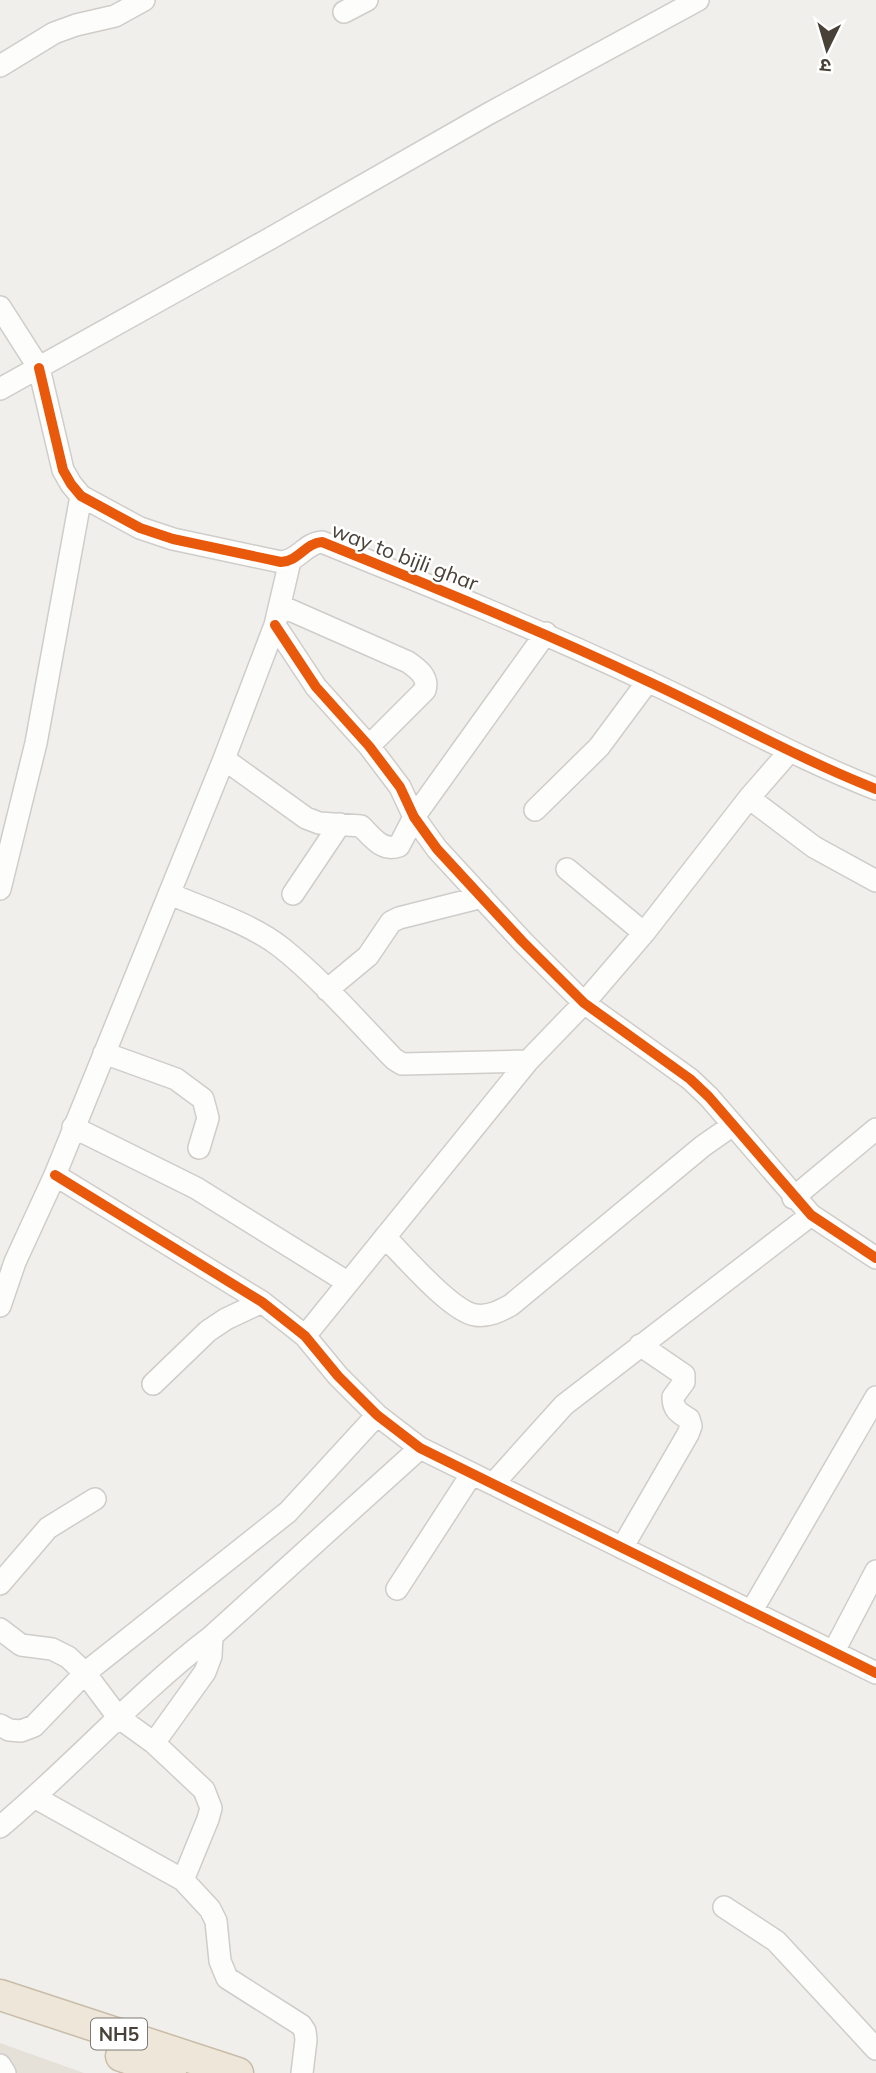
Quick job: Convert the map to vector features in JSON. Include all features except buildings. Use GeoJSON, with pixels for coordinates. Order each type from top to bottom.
{"type":"FeatureCollection","features":[{"type":"Feature","properties":{"kind":"highway","name":"NH5"},"geometry":{"type":"LineString","coordinates":[[0,1995],[238,2073]]}},
{"type":"Feature","properties":{"kind":"highway","name":"NH5"},"geometry":{"type":"LineString","coordinates":[[0,2015],[171,2073]]}},
{"type":"Feature","properties":{"kind":"street"},"geometry":{"type":"LineString","coordinates":[[0,66],[54,33],[115,16],[144,0]]}},
{"type":"Feature","properties":{"kind":"street"},"geometry":{"type":"LineString","coordinates":[[344,12],[367,0]]}},
{"type":"Feature","properties":{"kind":"street"},"geometry":{"type":"LineString","coordinates":[[0,389],[488,114],[698,0]]}},
{"type":"Feature","properties":{"kind":"street"},"geometry":{"type":"LineString","coordinates":[[0,307],[39,368],[63,470],[81,496],[140,528],[173,539],[281,562],[290,561],[278,616],[224,759],[55,1175],[15,1262],[0,1306]]}},
{"type":"Feature","properties":{"kind":"street"},"geometry":{"type":"LineString","coordinates":[[0,889],[36,743],[81,496]]}},
{"type":"Feature","properties":{"kind":"street","name":"way to bijli ghar"},"geometry":{"type":"LineString","coordinates":[[290,561],[308,546],[322,542],[546,633],[732,721],[789,752],[876,789]]}},
{"type":"Feature","properties":{"kind":"street"},"geometry":{"type":"LineString","coordinates":[[278,616],[316,687],[369,746],[400,787],[414,817],[437,849],[584,1003],[690,1079],[709,1097],[793,1198],[811,1215],[876,1258]]}},
{"type":"Feature","properties":{"kind":"street"},"geometry":{"type":"LineString","coordinates":[[278,616],[408,662],[424,676],[427,683],[425,690],[369,746]]}},
{"type":"Feature","properties":{"kind":"street"},"geometry":{"type":"LineString","coordinates":[[224,759],[306,818],[319,823],[362,826],[383,846],[392,849],[399,846],[414,817],[546,633]]}},
{"type":"Feature","properties":{"kind":"street"},"geometry":{"type":"LineString","coordinates":[[535,810],[599,747],[648,681]]}},
{"type":"Feature","properties":{"kind":"street"},"geometry":{"type":"LineString","coordinates":[[305,1336],[528,1061],[584,1003],[644,933],[749,798],[789,752]]}},
{"type":"Feature","properties":{"kind":"street"},"geometry":{"type":"LineString","coordinates":[[749,798],[814,846],[876,881]]}},
{"type":"Feature","properties":{"kind":"street"},"geometry":{"type":"LineString","coordinates":[[293,894],[340,824]]}},
{"type":"Feature","properties":{"kind":"street"},"geometry":{"type":"LineString","coordinates":[[567,869],[644,933]]}},
{"type":"Feature","properties":{"kind":"street"},"geometry":{"type":"LineString","coordinates":[[170,894],[267,938],[282,948],[402,1064],[528,1061]]}},
{"type":"Feature","properties":{"kind":"street"},"geometry":{"type":"LineString","coordinates":[[327,990],[373,950],[391,922],[482,897]]}},
{"type":"Feature","properties":{"kind":"street"},"geometry":{"type":"LineString","coordinates":[[104,1053],[176,1079],[203,1098],[208,1118],[199,1148]]}},
{"type":"Feature","properties":{"kind":"street"},"geometry":{"type":"LineString","coordinates":[[385,1237],[452,1303],[475,1315],[498,1312],[511,1305],[733,1125]]}},
{"type":"Feature","properties":{"kind":"street"},"geometry":{"type":"LineString","coordinates":[[73,1127],[196,1188],[347,1282]]}},
{"type":"Feature","properties":{"kind":"street"},"geometry":{"type":"LineString","coordinates":[[793,1198],[876,1129]]}},
{"type":"Feature","properties":{"kind":"street"},"geometry":{"type":"LineString","coordinates":[[55,1175],[262,1303],[305,1336],[338,1376],[377,1415],[420,1448],[876,1673]]}},
{"type":"Feature","properties":{"kind":"street"},"geometry":{"type":"LineString","coordinates":[[493,1484],[564,1405],[811,1215]]}},
{"type":"Feature","properties":{"kind":"street"},"geometry":{"type":"LineString","coordinates":[[153,1384],[208,1331],[226,1319],[262,1303]]}},
{"type":"Feature","properties":{"kind":"street"},"geometry":{"type":"LineString","coordinates":[[622,1548],[691,1426],[689,1419],[673,1406],[673,1397],[684,1382],[684,1375],[640,1345]]}},
{"type":"Feature","properties":{"kind":"street"},"geometry":{"type":"LineString","coordinates":[[751,1612],[876,1397]]}},
{"type":"Feature","properties":{"kind":"street"},"geometry":{"type":"LineString","coordinates":[[0,1725],[9,1730],[21,1731],[34,1726],[85,1673],[288,1512],[377,1415]]}},
{"type":"Feature","properties":{"kind":"street"},"geometry":{"type":"LineString","coordinates":[[0,1827],[36,1798],[175,1664],[212,1636],[420,1448]]}},
{"type":"Feature","properties":{"kind":"street"},"geometry":{"type":"LineString","coordinates":[[397,1589],[471,1475]]}},
{"type":"Feature","properties":{"kind":"street"},"geometry":{"type":"LineString","coordinates":[[0,1584],[48,1528],[95,1499]]}},
{"type":"Feature","properties":{"kind":"street"},"geometry":{"type":"LineString","coordinates":[[834,1651],[876,1571]]}},
{"type":"Feature","properties":{"kind":"street"},"geometry":{"type":"LineString","coordinates":[[0,1629],[21,1645],[60,1652],[85,1673],[118,1717],[153,1743],[204,1790],[211,1808],[183,1880]]}},
{"type":"Feature","properties":{"kind":"street"},"geometry":{"type":"LineString","coordinates":[[153,1743],[205,1672],[211,1656],[212,1636]]}},
{"type":"Feature","properties":{"kind":"street"},"geometry":{"type":"LineString","coordinates":[[36,1798],[183,1880],[210,1909],[216,1921],[220,1961],[227,1978],[301,2025],[305,2031],[302,2073]]}},
{"type":"Feature","properties":{"kind":"street"},"geometry":{"type":"LineString","coordinates":[[724,1907],[776,1941],[876,2049]]}},
{"type":"Feature","properties":{"kind":"street"},"geometry":{"type":"LineString","coordinates":[[0,2064],[5,2073]]}},
{"type":"Feature","properties":{"kind":"shaded area"},"geometry":{"type":"Polygon","coordinates":[[[0,2043],[84,2073],[0,2073],[0,2043]]]}},
{"type":"Feature","properties":{"kind":"cycle path"},"geometry":{"type":"LineString","coordinates":[[39,368],[63,470],[71,484],[81,496],[140,528],[173,539],[281,562],[293,559],[311,545],[322,542],[565,644],[876,789]]}},
{"type":"Feature","properties":{"kind":"cycle path"},"geometry":{"type":"LineString","coordinates":[[275,625],[316,687],[369,746],[400,787],[414,817],[437,849],[522,941],[584,1003],[690,1079],[709,1097],[811,1215],[876,1258]]}},
{"type":"Feature","properties":{"kind":"cycle path"},"geometry":{"type":"LineString","coordinates":[[55,1175],[262,1302],[305,1336],[338,1376],[377,1415],[420,1448],[876,1673]]}}]}
